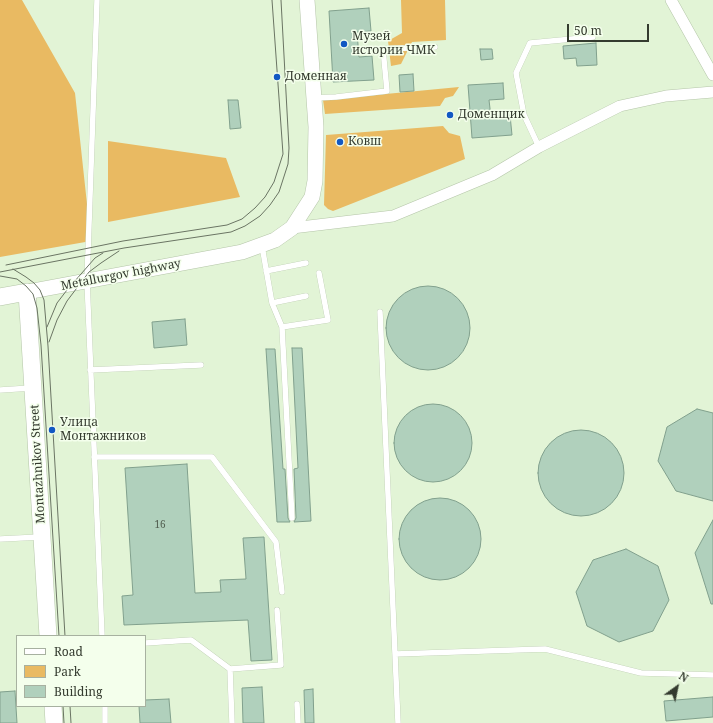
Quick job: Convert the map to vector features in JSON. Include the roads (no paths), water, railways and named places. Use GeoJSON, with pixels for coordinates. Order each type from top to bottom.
{"type":"FeatureCollection","features":[{"type":"Feature","properties":{"kind":"main road"},"geometry":{"type":"LineString","coordinates":[[292,228],[312,197],[315,181],[316,127],[307,0]]}},
{"type":"Feature","properties":{"kind":"main road","name":"Metallurgov highway"},"geometry":{"type":"LineString","coordinates":[[0,297],[242,252],[275,240],[292,228]]}},
{"type":"Feature","properties":{"kind":"main road","name":"Montazhnikov Street"},"geometry":{"type":"LineString","coordinates":[[27,292],[48,635]]}},
{"type":"Feature","properties":{"kind":"main road"},"geometry":{"type":"LineString","coordinates":[[52,707],[54,723]]}},
{"type":"Feature","properties":{"kind":"street"},"geometry":{"type":"LineString","coordinates":[[671,0],[713,75]]}},
{"type":"Feature","properties":{"kind":"street"},"geometry":{"type":"LineString","coordinates":[[292,228],[393,216],[492,175],[539,147],[620,106],[666,96],[713,92]]}},
{"type":"Feature","properties":{"kind":"lane"},"geometry":{"type":"LineString","coordinates":[[97,0],[86,281],[102,635]]}},
{"type":"Feature","properties":{"kind":"lane"},"geometry":{"type":"LineString","coordinates":[[539,147],[524,115],[516,73],[530,43],[593,37]]}},
{"type":"Feature","properties":{"kind":"lane"},"geometry":{"type":"LineString","coordinates":[[314,98],[336,98],[387,91],[383,49],[435,47]]}},
{"type":"Feature","properties":{"kind":"lane"},"geometry":{"type":"LineString","coordinates":[[262,246],[272,303],[282,327],[292,518]]}},
{"type":"Feature","properties":{"kind":"lane"},"geometry":{"type":"LineString","coordinates":[[266,271],[306,263]]}},
{"type":"Feature","properties":{"kind":"lane"},"geometry":{"type":"LineString","coordinates":[[282,327],[328,320],[319,273]]}},
{"type":"Feature","properties":{"kind":"lane"},"geometry":{"type":"LineString","coordinates":[[272,303],[306,296]]}},
{"type":"Feature","properties":{"kind":"lane"},"geometry":{"type":"LineString","coordinates":[[380,312],[398,723]]}},
{"type":"Feature","properties":{"kind":"lane"},"geometry":{"type":"LineString","coordinates":[[90,370],[201,365]]}},
{"type":"Feature","properties":{"kind":"lane"},"geometry":{"type":"LineString","coordinates":[[0,390],[33,388]]}},
{"type":"Feature","properties":{"kind":"lane"},"geometry":{"type":"LineString","coordinates":[[94,457],[212,457],[276,542],[282,592]]}},
{"type":"Feature","properties":{"kind":"lane"},"geometry":{"type":"LineString","coordinates":[[0,539],[42,537]]}},
{"type":"Feature","properties":{"kind":"lane"},"geometry":{"type":"LineString","coordinates":[[146,643],[191,640],[230,669],[281,665],[277,610]]}},
{"type":"Feature","properties":{"kind":"lane"},"geometry":{"type":"LineString","coordinates":[[395,654],[545,649],[641,674],[713,675]]}},
{"type":"Feature","properties":{"kind":"lane"},"geometry":{"type":"LineString","coordinates":[[230,669],[232,723]]}},
{"type":"Feature","properties":{"kind":"lane"},"geometry":{"type":"LineString","coordinates":[[297,704],[298,723]]}},
{"type":"Feature","properties":{"kind":"lane"},"geometry":{"type":"LineString","coordinates":[[105,707],[105,723]]}},
{"type":"Feature","properties":{"kind":"tram line"},"geometry":{"type":"LineString","coordinates":[[6,265],[123,241],[227,225],[242,219],[255,208],[265,197],[274,182],[283,154],[272,0]]}},
{"type":"Feature","properties":{"kind":"tram line"},"geometry":{"type":"LineString","coordinates":[[0,272],[124,248],[231,232],[245,226],[260,216],[279,192],[288,164],[289,148],[281,0]]}},
{"type":"Feature","properties":{"kind":"tram line"},"geometry":{"type":"LineString","coordinates":[[49,342],[57,320],[67,301],[89,272],[119,251]]}},
{"type":"Feature","properties":{"kind":"tram line"},"geometry":{"type":"LineString","coordinates":[[47,327],[57,303],[95,258],[103,253]]}},
{"type":"Feature","properties":{"kind":"tram line"},"geometry":{"type":"LineString","coordinates":[[13,269],[34,283],[40,290],[44,300],[65,635]]}},
{"type":"Feature","properties":{"kind":"tram line"},"geometry":{"type":"LineString","coordinates":[[0,276],[17,279],[26,286],[33,294],[37,308],[41,345],[59,635]]}},
{"type":"Feature","properties":{"kind":"tram line"},"geometry":{"type":"LineString","coordinates":[[63,707],[64,723]]}},
{"type":"Feature","properties":{"kind":"tram line"},"geometry":{"type":"LineString","coordinates":[[70,707],[71,723]]}},
{"type":"Feature","properties":{"kind":"place","name":"Музей истории ЧМК"},"geometry":{"type":"Point","coordinates":[344,44]}},
{"type":"Feature","properties":{"kind":"place","name":"Доменная"},"geometry":{"type":"Point","coordinates":[277,77]}},
{"type":"Feature","properties":{"kind":"place","name":"Доменщик"},"geometry":{"type":"Point","coordinates":[450,115]}},
{"type":"Feature","properties":{"kind":"place","name":"Ковш"},"geometry":{"type":"Point","coordinates":[340,142]}},
{"type":"Feature","properties":{"kind":"place","name":"Улица Монтажников"},"geometry":{"type":"Point","coordinates":[52,430]}}]}
